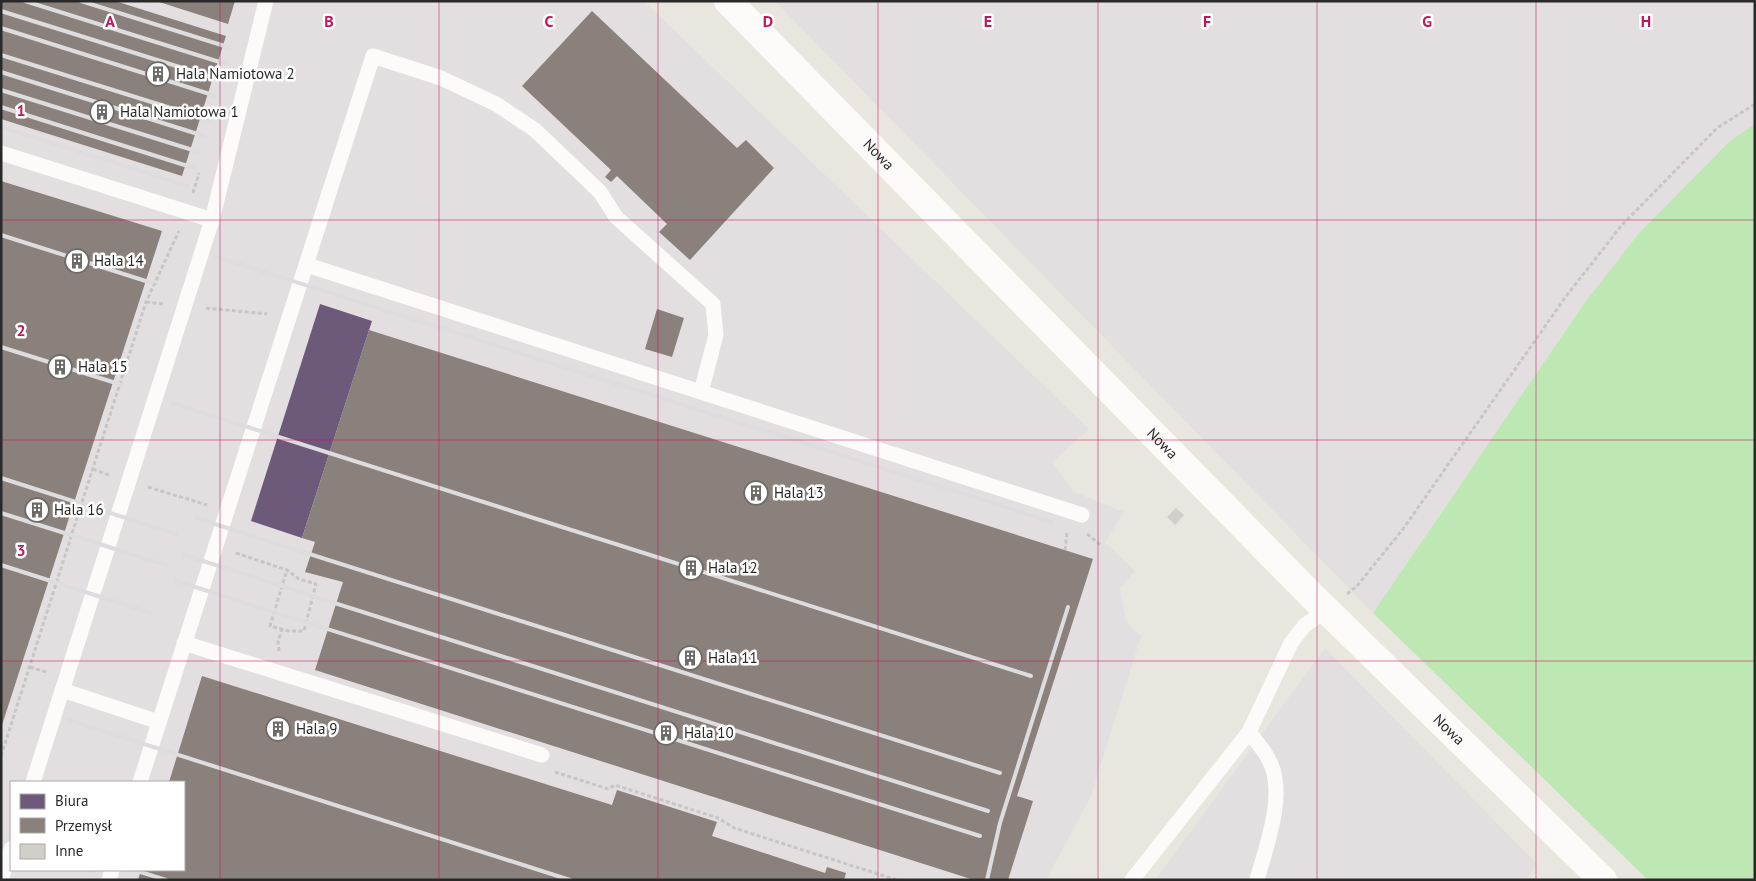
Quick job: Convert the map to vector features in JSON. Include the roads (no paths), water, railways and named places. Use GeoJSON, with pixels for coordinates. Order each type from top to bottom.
{"type":"FeatureCollection","features":[{"type":"Feature","properties":{"kind":"street","name":"Nowa"},"geometry":{"type":"LineString","coordinates":[[728,1],[1327,610],[1603,880]]}},
{"type":"Feature","properties":{"kind":"lane"},"geometry":{"type":"LineString","coordinates":[[33,781],[212,220],[266,1]]}},
{"type":"Feature","properties":{"kind":"lane"},"geometry":{"type":"LineString","coordinates":[[140,781],[373,56],[449,82],[496,104],[535,130],[600,192],[616,217],[714,304],[716,336],[701,392]]}},
{"type":"Feature","properties":{"kind":"lane"},"geometry":{"type":"LineString","coordinates":[[1,154],[212,220]]}},
{"type":"Feature","properties":{"kind":"lane"},"geometry":{"type":"LineString","coordinates":[[307,265],[701,392],[1082,522]]}},
{"type":"Feature","properties":{"kind":"lane"},"geometry":{"type":"LineString","coordinates":[[1132,880],[1249,732],[1291,643],[1305,625],[1327,610]]}},
{"type":"Feature","properties":{"kind":"lane"},"geometry":{"type":"LineString","coordinates":[[184,643],[542,754]]}},
{"type":"Feature","properties":{"kind":"lane"},"geometry":{"type":"LineString","coordinates":[[62,690],[159,722]]}},
{"type":"Feature","properties":{"kind":"lane"},"geometry":{"type":"LineString","coordinates":[[1249,732],[1270,762],[1276,789],[1274,820],[1257,880]]}},
{"type":"Feature","properties":{"kind":"lane"},"geometry":{"type":"LineString","coordinates":[[2,880],[10,852]]}},
{"type":"Feature","properties":{"kind":"railway"},"geometry":{"type":"LineString","coordinates":[[25,1],[226,64]]}},
{"type":"Feature","properties":{"kind":"railway"},"geometry":{"type":"LineString","coordinates":[[81,1],[231,48]]}},
{"type":"Feature","properties":{"kind":"railway"},"geometry":{"type":"LineString","coordinates":[[1,11],[221,80]]}},
{"type":"Feature","properties":{"kind":"railway"},"geometry":{"type":"LineString","coordinates":[[1,28],[216,96]]}},
{"type":"Feature","properties":{"kind":"railway"},"geometry":{"type":"LineString","coordinates":[[1,55],[209,120]]}},
{"type":"Feature","properties":{"kind":"railway"},"geometry":{"type":"LineString","coordinates":[[1,72],[204,136]]}},
{"type":"Feature","properties":{"kind":"railway"},"geometry":{"type":"LineString","coordinates":[[1,90],[199,152]]}},
{"type":"Feature","properties":{"kind":"railway"},"geometry":{"type":"LineString","coordinates":[[1,107],[194,168]]}},
{"type":"Feature","properties":{"kind":"railway"},"geometry":{"type":"LineString","coordinates":[[1,127],[188,186]]}},
{"type":"Feature","properties":{"kind":"railway"},"geometry":{"type":"LineString","coordinates":[[1,235],[152,283]]}},
{"type":"Feature","properties":{"kind":"railway"},"geometry":{"type":"LineString","coordinates":[[217,257],[1052,522]]}},
{"type":"Feature","properties":{"kind":"railway"},"geometry":{"type":"LineString","coordinates":[[1,347],[119,384]]}},
{"type":"Feature","properties":{"kind":"railway"},"geometry":{"type":"LineString","coordinates":[[172,403],[1031,676]]}},
{"type":"Feature","properties":{"kind":"railway"},"geometry":{"type":"LineString","coordinates":[[1,478],[176,534]]}},
{"type":"Feature","properties":{"kind":"railway"},"geometry":{"type":"LineString","coordinates":[[1,513],[166,565]]}},
{"type":"Feature","properties":{"kind":"railway"},"geometry":{"type":"LineString","coordinates":[[196,518],[1000,773]]}},
{"type":"Feature","properties":{"kind":"railway"},"geometry":{"type":"LineString","coordinates":[[184,555],[988,811]]}},
{"type":"Feature","properties":{"kind":"railway"},"geometry":{"type":"LineString","coordinates":[[1,565],[151,613]]}},
{"type":"Feature","properties":{"kind":"railway"},"geometry":{"type":"LineString","coordinates":[[176,581],[980,836]]}},
{"type":"Feature","properties":{"kind":"railway"},"geometry":{"type":"LineString","coordinates":[[987,880],[1000,823],[1068,607]]}},
{"type":"Feature","properties":{"kind":"railway"},"geometry":{"type":"LineString","coordinates":[[69,720],[570,880]]}},
{"type":"Feature","properties":{"kind":"railway"},"geometry":{"type":"LineString","coordinates":[[137,871],[166,880]]}},
{"type":"Feature","properties":{"kind":"place","name":"Hala Namiotowa 2"},"geometry":{"type":"Point","coordinates":[158,74]}},
{"type":"Feature","properties":{"kind":"place","name":"Hala Namiotowa 1"},"geometry":{"type":"Point","coordinates":[102,112]}},
{"type":"Feature","properties":{"kind":"place","name":"Hala 14"},"geometry":{"type":"Point","coordinates":[77,261]}},
{"type":"Feature","properties":{"kind":"place","name":"Hala 15"},"geometry":{"type":"Point","coordinates":[60,367]}},
{"type":"Feature","properties":{"kind":"place","name":"Hala 13"},"geometry":{"type":"Point","coordinates":[756,493]}},
{"type":"Feature","properties":{"kind":"place","name":"Hala 16"},"geometry":{"type":"Point","coordinates":[37,510]}},
{"type":"Feature","properties":{"kind":"place","name":"Hala 12"},"geometry":{"type":"Point","coordinates":[691,568]}},
{"type":"Feature","properties":{"kind":"place","name":"Hala 11"},"geometry":{"type":"Point","coordinates":[690,658]}},
{"type":"Feature","properties":{"kind":"place","name":"Hala 9"},"geometry":{"type":"Point","coordinates":[278,729]}},
{"type":"Feature","properties":{"kind":"place","name":"Hala 10"},"geometry":{"type":"Point","coordinates":[666,733]}}]}
